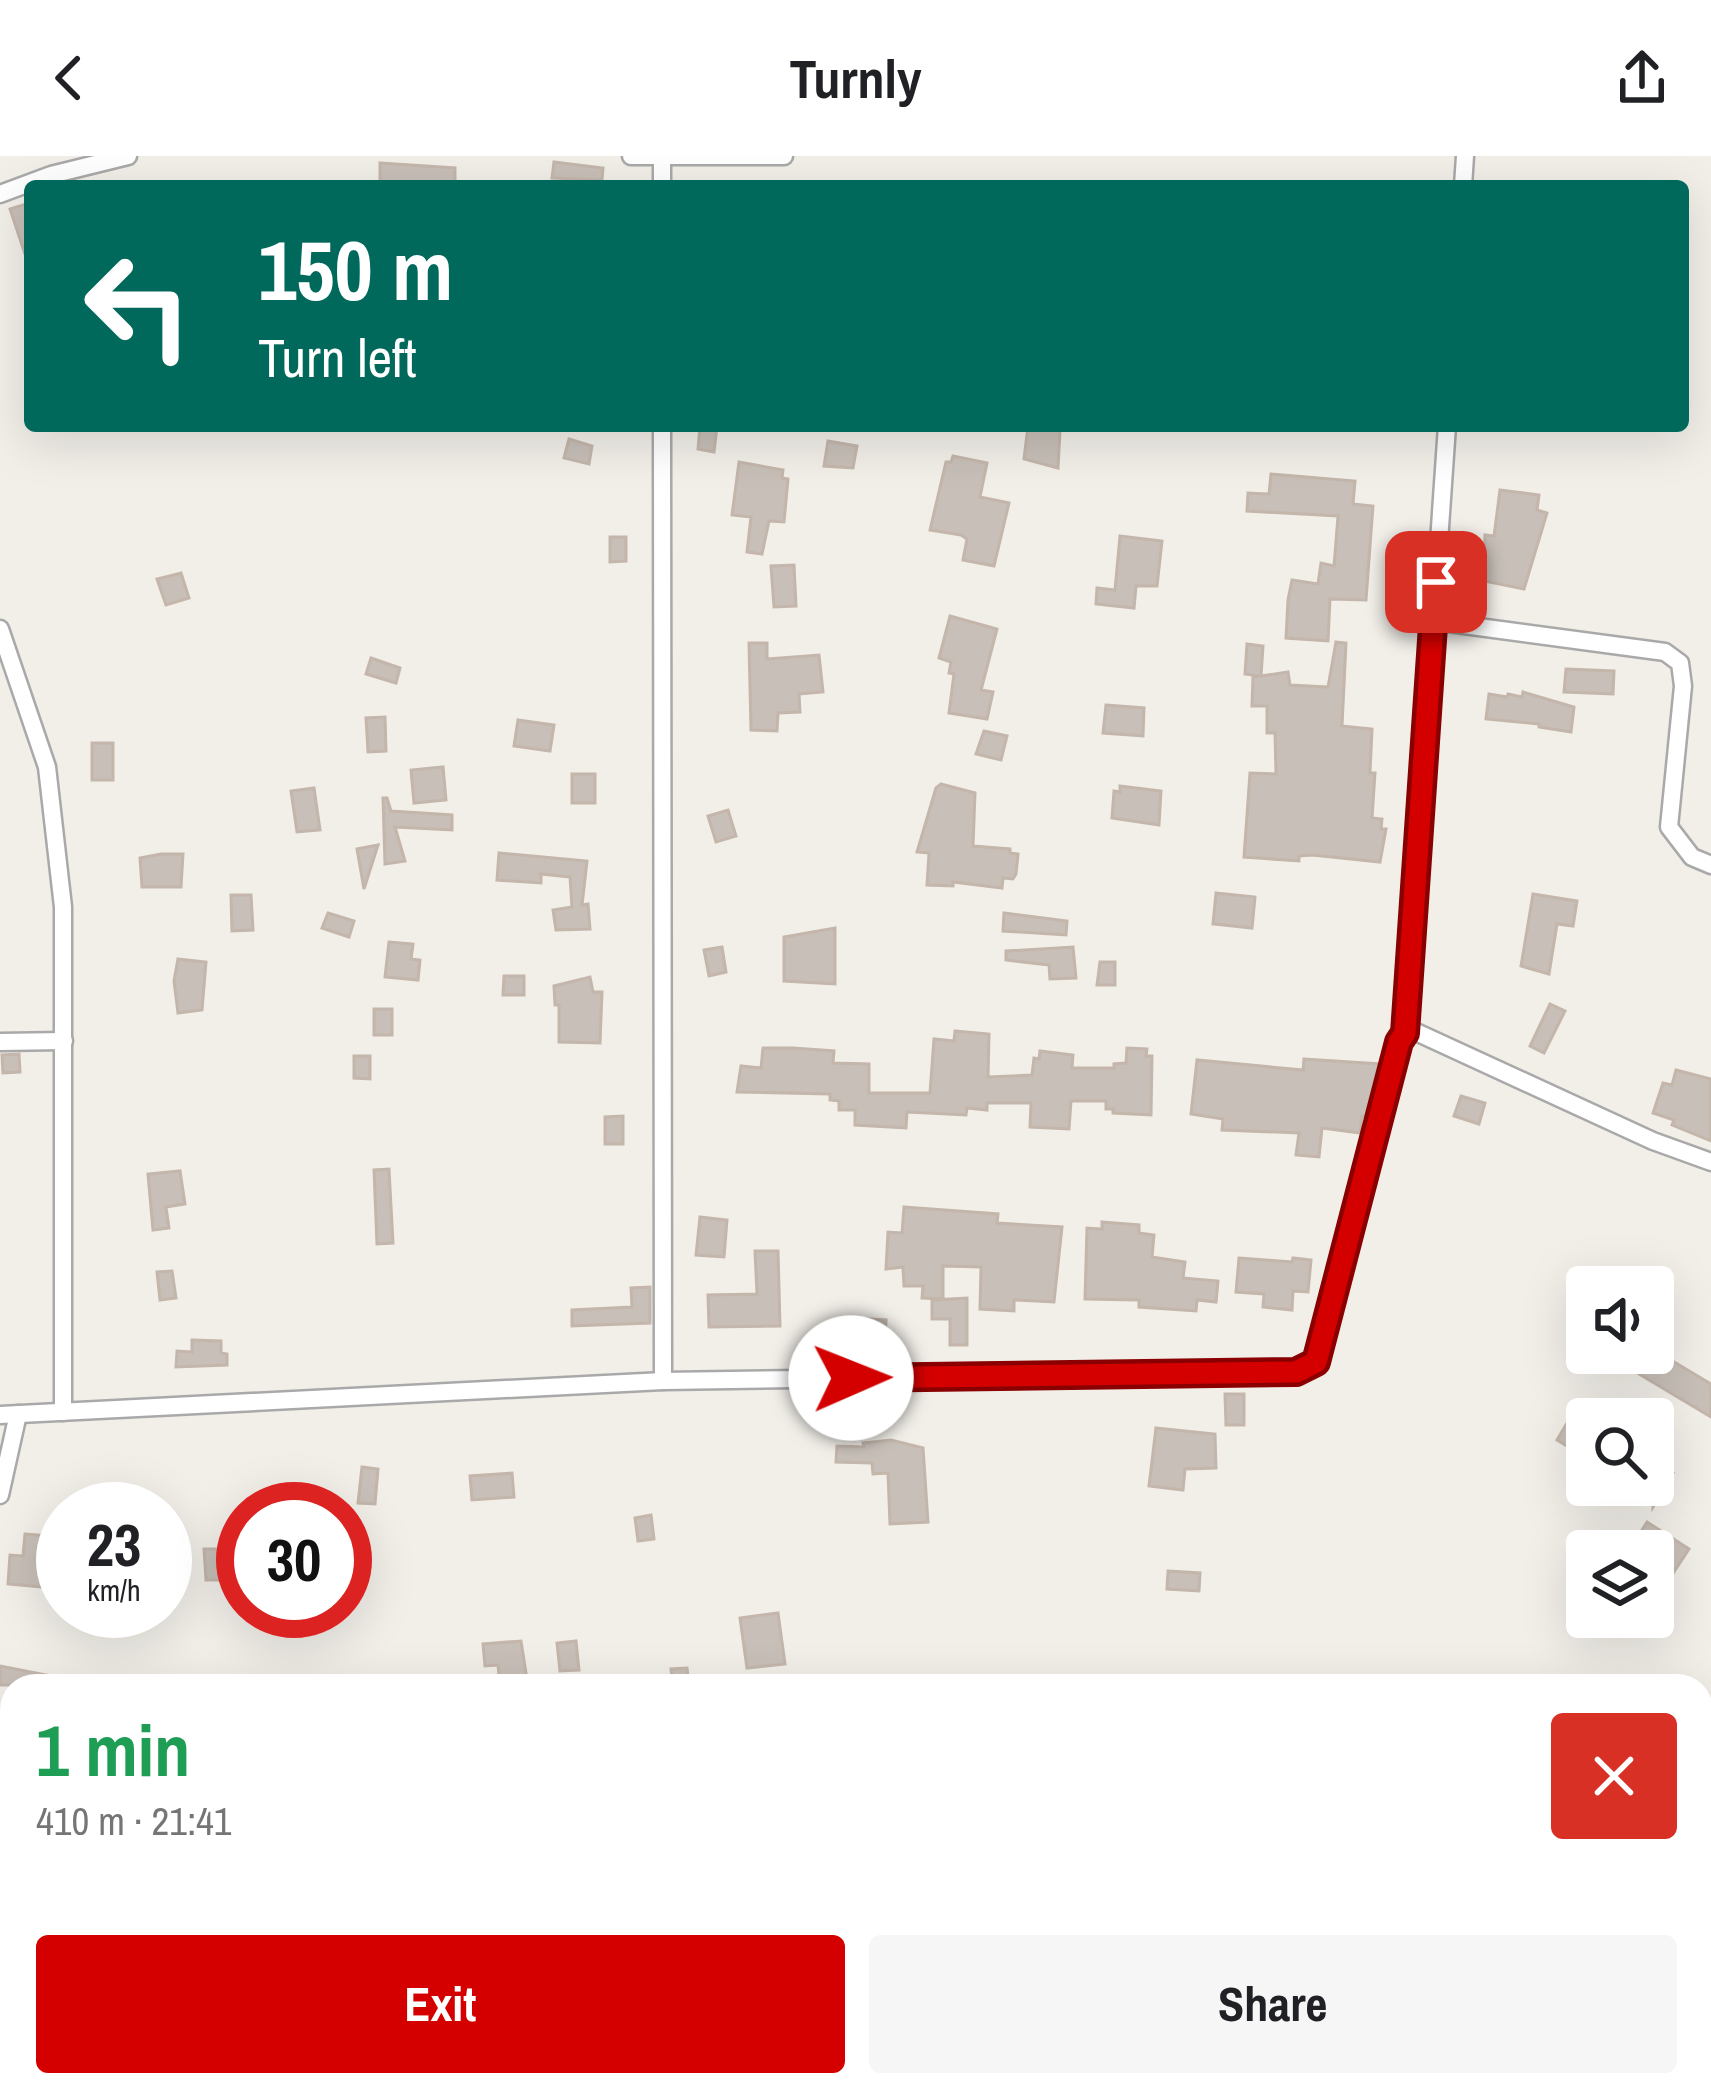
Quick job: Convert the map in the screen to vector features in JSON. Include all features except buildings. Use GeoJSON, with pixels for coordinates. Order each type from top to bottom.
{"type":"FeatureCollection","features":[{"type":"Feature","properties":{"kind":"street"},"geometry":{"type":"LineString","coordinates":[[38,180],[128,156]]}},
{"type":"Feature","properties":{"kind":"street"},"geometry":{"type":"LineString","coordinates":[[631,156],[784,156]]}},
{"type":"Feature","properties":{"kind":"street"},"geometry":{"type":"LineString","coordinates":[[662,432],[663,1382]]}},
{"type":"Feature","properties":{"kind":"street"},"geometry":{"type":"LineString","coordinates":[[0,1496],[9,1414],[663,1382],[1306,1370],[1316,1362],[1405,1033],[1447,432]]}},
{"type":"Feature","properties":{"kind":"street"},"geometry":{"type":"LineString","coordinates":[[1434,621],[1665,652],[1680,663],[1683,686],[1669,827],[1692,857],[1711,866]]}},
{"type":"Feature","properties":{"kind":"street"},"geometry":{"type":"LineString","coordinates":[[0,629],[46,767],[63,907],[63,1412]]}},
{"type":"Feature","properties":{"kind":"street"},"geometry":{"type":"LineString","coordinates":[[1405,1033],[1416,1032],[1652,1141],[1711,1162]]}},
{"type":"Feature","properties":{"kind":"street"},"geometry":{"type":"LineString","coordinates":[[0,1042],[64,1041]]}},
{"type":"Feature","properties":{"kind":"route"},"geometry":{"type":"LineString","coordinates":[[851,1378],[1296,1372],[1316,1362],[1405,1033],[1436,582]]}}]}
